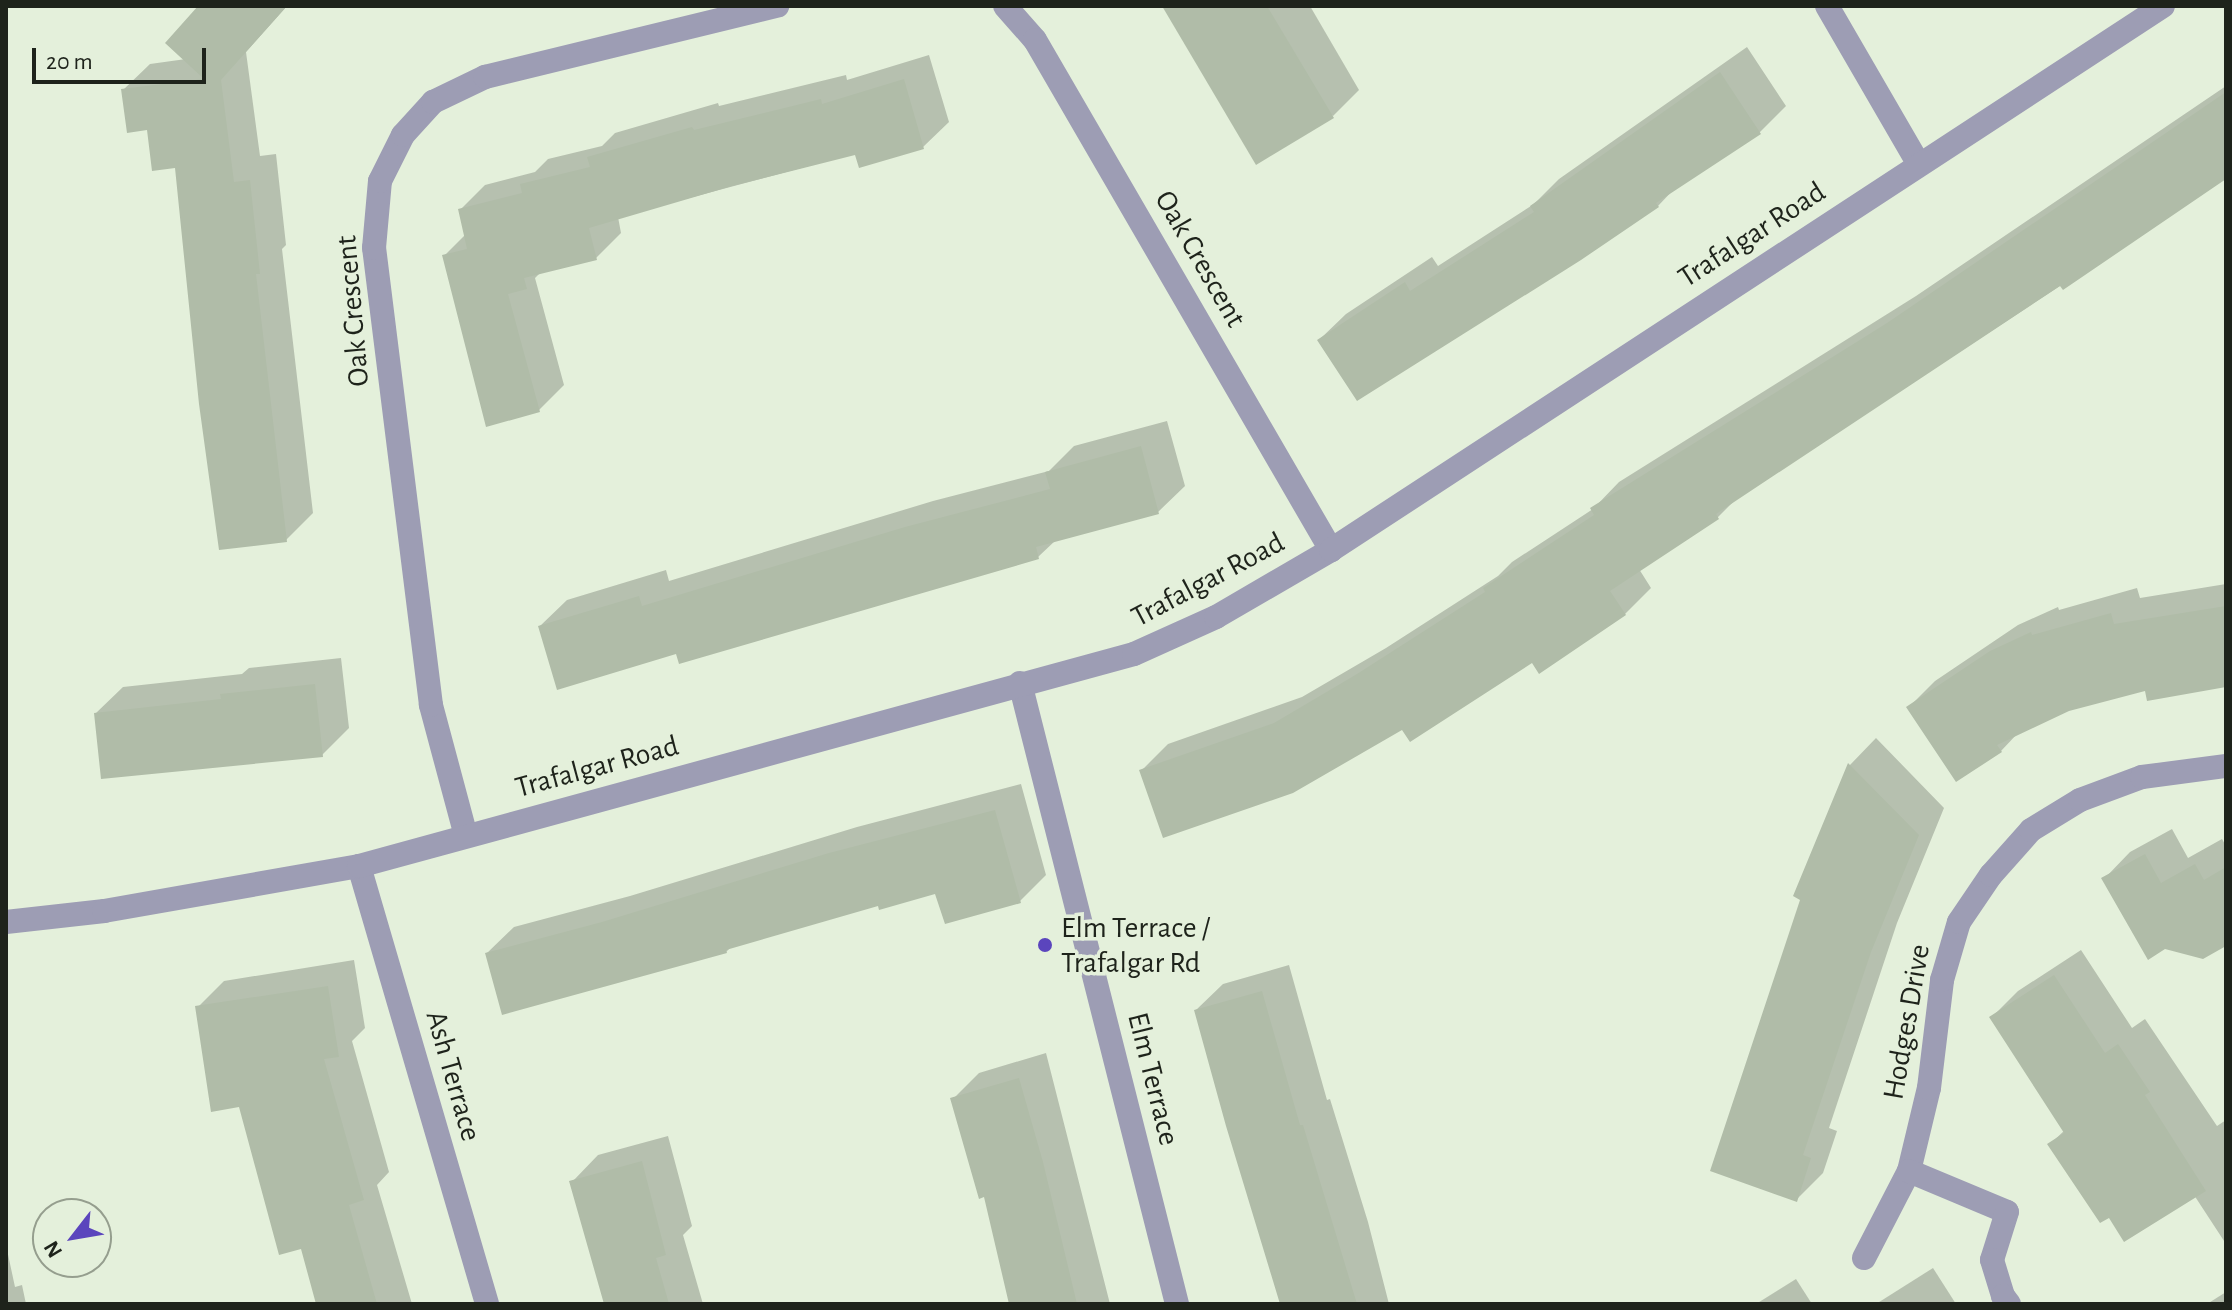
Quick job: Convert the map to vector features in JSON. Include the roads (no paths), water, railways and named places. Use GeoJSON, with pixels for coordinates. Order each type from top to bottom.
{"type":"FeatureCollection","features":[{"type":"Feature","properties":{"kind":"street","name":"Oak Crescent"},"geometry":{"type":"LineString","coordinates":[[466,836],[431,705],[374,248],[380,181],[403,135],[433,102],[485,77],[777,6]]}},
{"type":"Feature","properties":{"kind":"street","name":"Oak Crescent"},"geometry":{"type":"LineString","coordinates":[[1005,6],[1035,40],[1331,550]]}},
{"type":"Feature","properties":{"kind":"street"},"geometry":{"type":"LineString","coordinates":[[1827,6],[1918,163]]}},
{"type":"Feature","properties":{"kind":"street","name":"Trafalgar Road"},"geometry":{"type":"LineString","coordinates":[[6,922],[104,911],[359,866],[1134,654],[1216,617],[1331,550],[1918,163],[2163,6]]}},
{"type":"Feature","properties":{"kind":"street","name":"Elm Terrace"},"geometry":{"type":"LineString","coordinates":[[1020,683],[1177,1304]]}},
{"type":"Feature","properties":{"kind":"street","name":"Hodges Drive"},"geometry":{"type":"LineString","coordinates":[[1864,1258],[1909,1171],[1929,1088],[1942,980],[1959,922],[1991,875],[2031,830],[2080,800],[2142,777],[2226,766]]}},
{"type":"Feature","properties":{"kind":"street","name":"Ash Terrace"},"geometry":{"type":"LineString","coordinates":[[359,866],[487,1304]]}},
{"type":"Feature","properties":{"kind":"street"},"geometry":{"type":"LineString","coordinates":[[1909,1171],[2007,1212],[1992,1260],[2003,1296],[2009,1304]]}},
{"type":"Feature","properties":{"kind":"place","name":"Elm Terrace / Trafalgar Rd"},"geometry":{"type":"Point","coordinates":[1045,945]}}]}
